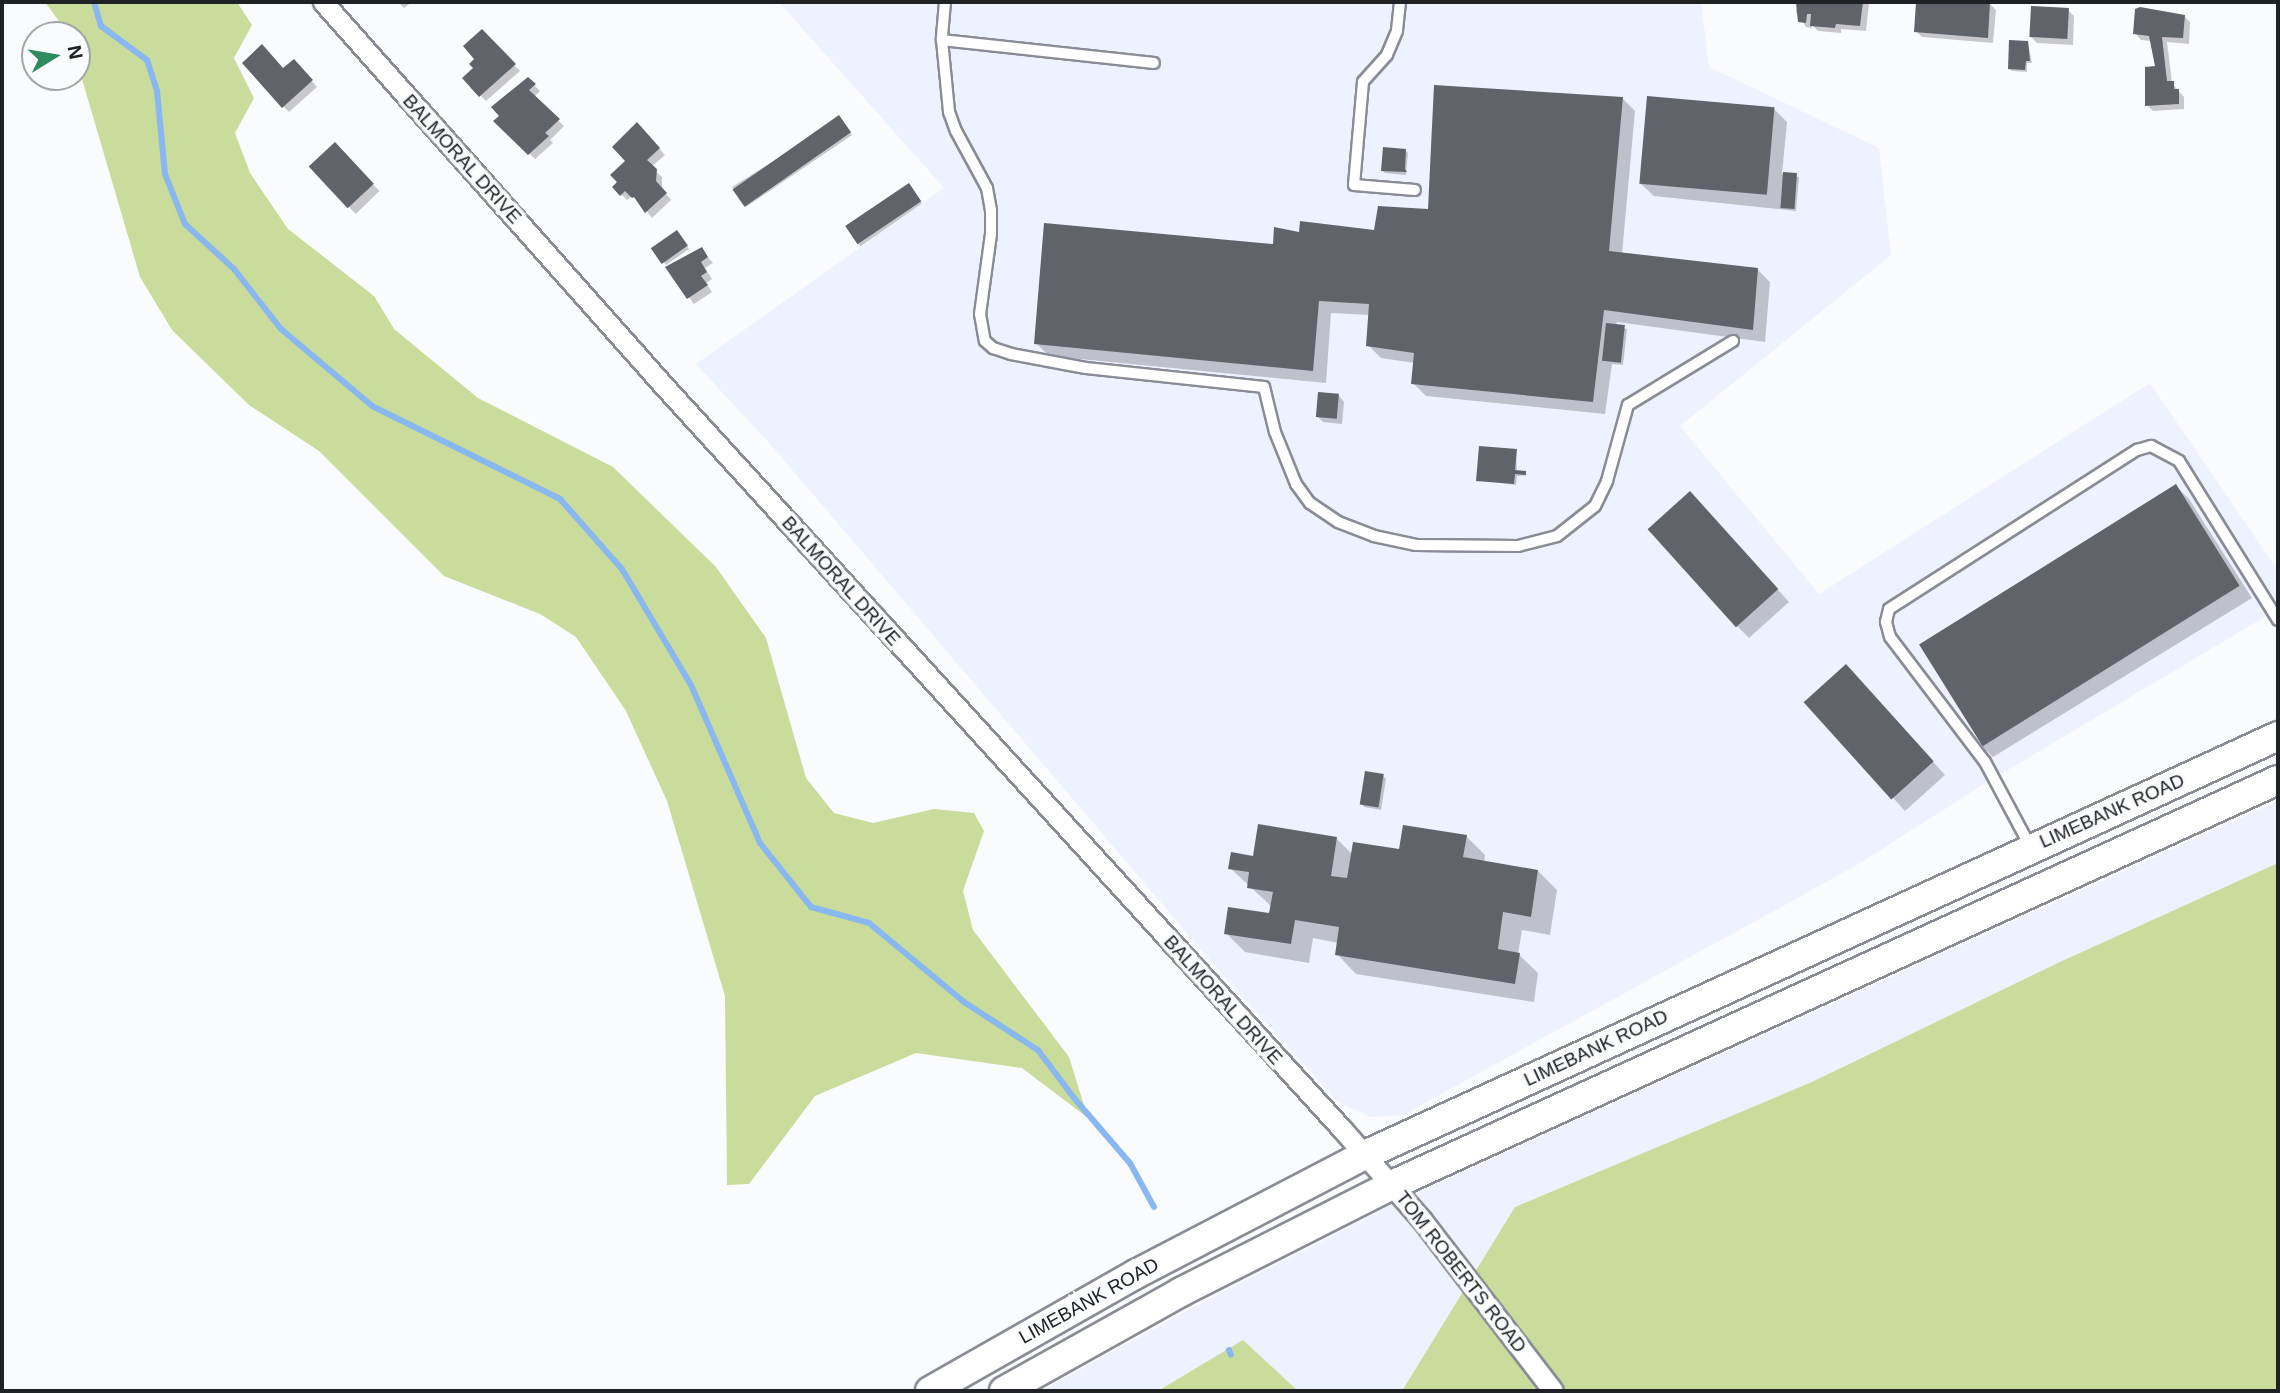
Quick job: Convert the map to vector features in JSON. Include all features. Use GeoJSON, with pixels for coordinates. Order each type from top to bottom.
{"type":"FeatureCollection","features":[{"type":"Feature","properties":{"kind":"main road","name":"LIMEBANK ROAD"},"geometry":{"type":"LineString","coordinates":[[930,1391],[1136,1274],[1365,1155],[2278,736]]}},
{"type":"Feature","properties":{"kind":"main road","name":"LIMEBANK ROAD"},"geometry":{"type":"LineString","coordinates":[[1004,1391],[1181,1292],[1392,1185],[2278,780]]}},
{"type":"Feature","properties":{"kind":"street","name":"BALMORAL DRIVE"},"geometry":{"type":"LineString","coordinates":[[323,2],[664,386],[1365,1155]]}},
{"type":"Feature","properties":{"kind":"street","name":"TOM ROBERTS ROAD"},"geometry":{"type":"LineString","coordinates":[[1365,1155],[1392,1185],[1553,1391]]}},
{"type":"Feature","properties":{"kind":"lane"},"geometry":{"type":"LineString","coordinates":[[945,2],[942,40],[949,112],[956,131],[987,188],[989,199],[991,234],[979,314],[985,341],[993,348],[1011,354],[1086,368],[1264,387],[1275,432],[1296,484],[1311,503],[1338,522],[1374,536],[1416,545],[1480,548],[1518,546],[1557,536],[1595,506],[1607,481],[1628,405],[1733,341]]}},
{"type":"Feature","properties":{"kind":"lane"},"geometry":{"type":"LineString","coordinates":[[1400,2],[1397,31],[1387,55],[1363,82],[1354,185],[1415,190]]}},
{"type":"Feature","properties":{"kind":"lane"},"geometry":{"type":"LineString","coordinates":[[942,40],[1154,63]]}},
{"type":"Feature","properties":{"kind":"lane"},"geometry":{"type":"LineString","coordinates":[[2032,848],[1985,762],[1890,637],[1886,622],[1889,610],[2137,450],[2151,446],[2179,461],[2278,620]]}},
{"type":"Feature","properties":{"kind":"shaded area"},"geometry":{"type":"Polygon","coordinates":[[[779,2],[1701,2],[1709,67],[1879,148],[1891,255],[1680,426],[1819,594],[2150,383],[2278,571],[2278,609],[1979,787],[1857,865],[1403,1115],[1371,1117],[1338,1102],[1222,974],[771,445],[696,364],[944,188],[779,2]]]}},
{"type":"Feature","properties":{"kind":"shaded area"},"geometry":{"type":"Polygon","coordinates":[[[2278,801],[2278,1391],[1041,1391],[1192,1308],[1403,1199],[2278,801]]]}},
{"type":"Feature","properties":{"kind":"green space"},"geometry":{"type":"Polygon","coordinates":[[[45,2],[237,2],[252,25],[234,58],[254,98],[235,133],[250,173],[288,229],[374,296],[394,329],[478,398],[613,467],[716,567],[766,638],[806,778],[834,813],[873,823],[934,809],[974,813],[984,831],[963,891],[973,930],[1069,1057],[1088,1118],[1022,1068],[916,1053],[815,1096],[749,1184],[727,1185],[725,996],[667,801],[626,711],[576,637],[540,614],[444,576],[319,451],[249,405],[172,330],[140,277],[85,91],[91,91],[91,21],[59,21],[45,2]]]}},
{"type":"Feature","properties":{"kind":"green space"},"geometry":{"type":"Polygon","coordinates":[[[2278,863],[2278,1391],[1402,1391],[1515,1207],[1812,1082],[2060,962],[2278,863]]]}},
{"type":"Feature","properties":{"kind":"green space"},"geometry":{"type":"Polygon","coordinates":[[[1243,1340],[1298,1391],[1158,1391],[1243,1340]]]}},
{"type":"Feature","properties":{"kind":"building"},"geometry":{"type":"Polygon","coordinates":[[[1796,2],[1863,2],[1860,26],[1810,26],[1811,14],[1807,14],[1806,23],[1798,22],[1796,2]]]}},
{"type":"Feature","properties":{"kind":"building"},"geometry":{"type":"Polygon","coordinates":[[[1916,2],[1990,2],[1988,38],[1914,32],[1916,2]]]}},
{"type":"Feature","properties":{"kind":"building"},"geometry":{"type":"Polygon","coordinates":[[[2031,6],[2069,8],[2067,39],[2029,37],[2031,6]]]}},
{"type":"Feature","properties":{"kind":"building"},"geometry":{"type":"Polygon","coordinates":[[[2140,7],[2185,15],[2183,38],[2162,37],[2167,81],[2174,81],[2174,89],[2179,89],[2179,104],[2145,106],[2145,67],[2155,66],[2149,36],[2133,34],[2135,9],[2140,7]]]}},
{"type":"Feature","properties":{"kind":"building"},"geometry":{"type":"Polygon","coordinates":[[[482,29],[516,64],[479,97],[462,78],[473,68],[469,64],[474,59],[463,46],[482,29]]]}},
{"type":"Feature","properties":{"kind":"building"},"geometry":{"type":"Polygon","coordinates":[[[2009,40],[2028,41],[2030,61],[2026,61],[2025,70],[2008,69],[2009,40]]]}},
{"type":"Feature","properties":{"kind":"building"},"geometry":{"type":"Polygon","coordinates":[[[262,44],[283,68],[294,59],[313,80],[282,108],[242,63],[262,44]]]}},
{"type":"Feature","properties":{"kind":"building"},"geometry":{"type":"Polygon","coordinates":[[[528,77],[536,84],[529,90],[560,119],[545,133],[549,136],[528,155],[493,121],[499,116],[491,107],[528,77]]]}},
{"type":"Feature","properties":{"kind":"building"},"geometry":{"type":"Polygon","coordinates":[[[1434,85],[1623,97],[1609,251],[1758,268],[1753,330],[1604,310],[1593,402],[1411,384],[1414,353],[1366,346],[1369,304],[1319,301],[1313,371],[1034,344],[1044,223],[1273,244],[1274,227],[1299,232],[1300,221],[1374,230],[1378,206],[1428,209],[1434,85]]]}},
{"type":"Feature","properties":{"kind":"building"},"geometry":{"type":"Polygon","coordinates":[[[1647,96],[1775,107],[1767,195],[1639,184],[1647,96]]]}},
{"type":"Feature","properties":{"kind":"building"},"geometry":{"type":"Polygon","coordinates":[[[839,115],[851,132],[745,207],[733,190],[839,115]]]}},
{"type":"Feature","properties":{"kind":"building"},"geometry":{"type":"Polygon","coordinates":[[[637,122],[660,148],[647,160],[657,169],[656,181],[667,193],[645,213],[634,197],[625,191],[620,196],[612,187],[617,182],[610,175],[625,161],[612,147],[637,122]]]}},
{"type":"Feature","properties":{"kind":"building"},"geometry":{"type":"Polygon","coordinates":[[[335,142],[374,184],[348,208],[309,167],[335,142]]]}},
{"type":"Feature","properties":{"kind":"building"},"geometry":{"type":"Polygon","coordinates":[[[1383,147],[1406,149],[1407,172],[1381,171],[1383,147]]]}},
{"type":"Feature","properties":{"kind":"building"},"geometry":{"type":"Polygon","coordinates":[[[1783,172],[1797,173],[1794,209],[1780,208],[1783,172]]]}},
{"type":"Feature","properties":{"kind":"building"},"geometry":{"type":"Polygon","coordinates":[[[909,183],[921,201],[857,244],[845,226],[909,183]]]}},
{"type":"Feature","properties":{"kind":"building"},"geometry":{"type":"Polygon","coordinates":[[[677,230],[688,246],[662,264],[651,248],[677,230]]]}},
{"type":"Feature","properties":{"kind":"building"},"geometry":{"type":"Polygon","coordinates":[[[702,247],[708,257],[701,262],[707,272],[701,276],[708,285],[687,299],[665,267],[702,247]]]}},
{"type":"Feature","properties":{"kind":"building"},"geometry":{"type":"Polygon","coordinates":[[[1606,323],[1625,325],[1621,363],[1602,361],[1606,323]]]}},
{"type":"Feature","properties":{"kind":"building"},"geometry":{"type":"Polygon","coordinates":[[[1318,392],[1339,394],[1337,419],[1316,417],[1318,392]]]}},
{"type":"Feature","properties":{"kind":"building"},"geometry":{"type":"Polygon","coordinates":[[[1479,446],[1517,449],[1515,470],[1526,471],[1526,475],[1515,474],[1514,484],[1476,481],[1479,446]]]}},
{"type":"Feature","properties":{"kind":"building"},"geometry":{"type":"Polygon","coordinates":[[[2176,484],[2240,586],[1983,746],[1919,645],[2176,484]]]}},
{"type":"Feature","properties":{"kind":"building"},"geometry":{"type":"Polygon","coordinates":[[[1690,491],[1778,589],[1736,627],[1648,529],[1690,491]]]}},
{"type":"Feature","properties":{"kind":"building"},"geometry":{"type":"Polygon","coordinates":[[[1846,664],[1934,761],[1891,799],[1804,702],[1846,664]]]}},
{"type":"Feature","properties":{"kind":"building"},"geometry":{"type":"Polygon","coordinates":[[[1365,771],[1384,774],[1378,808],[1360,805],[1365,771]]]}},
{"type":"Feature","properties":{"kind":"building"},"geometry":{"type":"Polygon","coordinates":[[[1258,824],[1337,837],[1331,876],[1347,878],[1353,842],[1399,849],[1403,825],[1467,835],[1463,857],[1538,870],[1531,917],[1503,912],[1498,949],[1520,953],[1515,984],[1335,955],[1339,927],[1295,920],[1291,944],[1224,934],[1228,907],[1269,913],[1273,892],[1247,888],[1249,872],[1228,869],[1231,852],[1253,856],[1258,824]]]}},
{"type":"Feature","properties":{"kind":"waterway"},"geometry":{"type":"LineString","coordinates":[[94,2],[101,26],[147,60],[157,91],[165,174],[185,224],[234,269],[281,329],[372,406],[560,499],[622,569],[691,685],[760,843],[811,907],[869,923],[964,1002],[1038,1050],[1074,1098],[1130,1163],[1154,1207]]}},
{"type":"Feature","properties":{"kind":"waterway"},"geometry":{"type":"LineString","coordinates":[[1229,1350],[1231,1355]]}}]}
